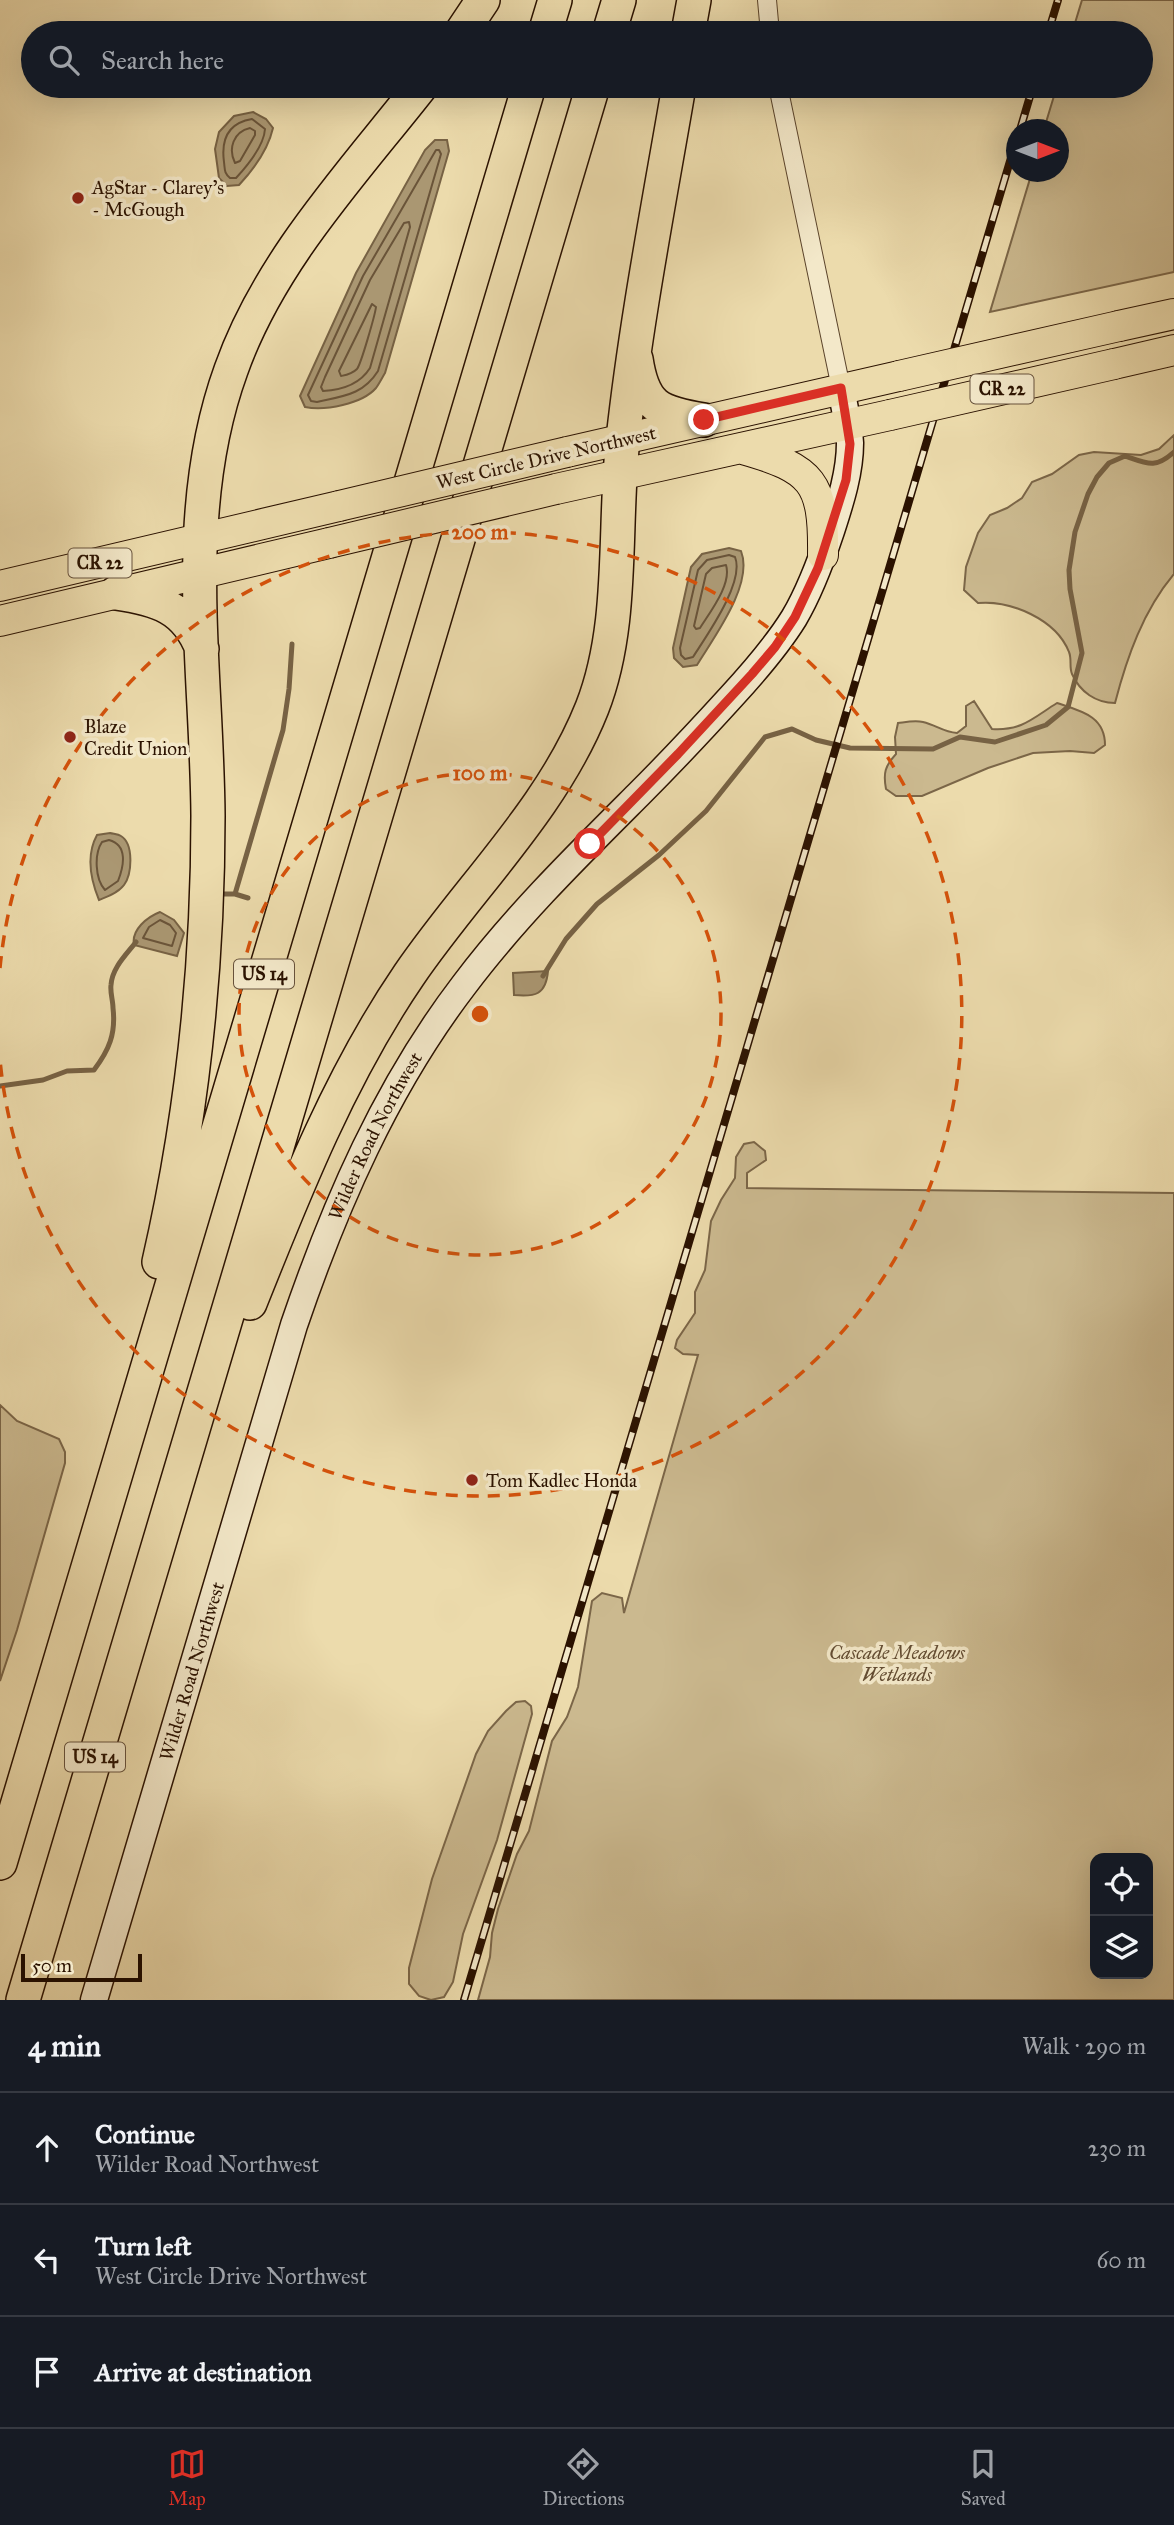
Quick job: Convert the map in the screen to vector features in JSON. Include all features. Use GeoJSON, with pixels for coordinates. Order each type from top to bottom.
{"type":"FeatureCollection","features":[{"type":"Feature","properties":{"kind":"highway"},"geometry":{"type":"LineString","coordinates":[[469,21],[483,0]]}},
{"type":"Feature","properties":{"kind":"highway"},"geometry":{"type":"LineString","coordinates":[[549,21],[555,0]]}},
{"type":"Feature","properties":{"kind":"highway"},"geometry":{"type":"LineString","coordinates":[[613,21],[619,0]]}},
{"type":"Feature","properties":{"kind":"highway"},"geometry":{"type":"LineString","coordinates":[[690,21],[694,0]]}},
{"type":"Feature","properties":{"kind":"highway"},"geometry":{"type":"LineString","coordinates":[[80,1597],[161,1253],[189,1090],[203,941],[207,862],[207,755],[199,540],[204,478],[214,428],[231,369],[255,313],[291,253],[412,98]]}},
{"type":"Feature","properties":{"kind":"highway","name":"US 14"},"geometry":{"type":"LineString","coordinates":[[0,1863],[525,98]]}},
{"type":"Feature","properties":{"kind":"highway","name":"US 14"},"geometry":{"type":"LineString","coordinates":[[23,2000],[589,98]]}},
{"type":"Feature","properties":{"kind":"highway"},"geometry":{"type":"LineString","coordinates":[[167,1513],[304,1169],[358,1059],[389,1004],[433,939],[549,789],[585,725],[605,665],[611,629],[623,439],[635,349],[677,98]]}},
{"type":"Feature","properties":{"kind":"highway"},"geometry":{"type":"LineString","coordinates":[[635,349],[640,382],[650,400],[670,412],[704,420]]}},
{"type":"Feature","properties":{"kind":"highway"},"geometry":{"type":"LineString","coordinates":[[116,593],[148,598],[175,611],[192,626],[203,649]]}},
{"type":"Feature","properties":{"kind":"main road","name":"West Circle Drive Northwest"},"geometry":{"type":"LineString","coordinates":[[0,586],[841,388],[1174,314]]}},
{"type":"Feature","properties":{"kind":"main road","name":"West Circle Drive Northwest"},"geometry":{"type":"LineString","coordinates":[[0,621],[556,489],[1174,350]]}},
{"type":"Feature","properties":{"kind":"main road"},"geometry":{"type":"LineString","coordinates":[[739,448],[781,460],[805,476],[814,486],[822,510],[823,555]]}},
{"type":"Feature","properties":{"kind":"street"},"geometry":{"type":"LineString","coordinates":[[767,0],[769,21]]}},
{"type":"Feature","properties":{"kind":"street"},"geometry":{"type":"LineString","coordinates":[[781,98],[841,388]]}},
{"type":"Feature","properties":{"kind":"street","name":"Wilder Road Northwest"},"geometry":{"type":"LineString","coordinates":[[94,2000],[294,1325],[354,1170],[404,1076],[462,987],[503,935],[550,883],[678,754],[767,656],[795,617],[823,555],[846,480],[850,444],[841,388]]}},
{"type":"Feature","properties":{"kind":"green space"},"geometry":{"type":"Polygon","coordinates":[[[1082,0],[1174,0],[1174,272],[990,312],[1029,182],[1069,182],[1069,119],[1047,119],[1053,98],[1153,98],[1153,21],[1076,21],[1082,0]]]}},
{"type":"Feature","properties":{"kind":"green space"},"geometry":{"type":"Polygon","coordinates":[[[1174,435],[1174,574],[1153,603],[1137,635],[1115,703],[1101,701],[1079,686],[1072,674],[1070,655],[1063,640],[1043,621],[1017,608],[978,603],[964,590],[966,567],[978,533],[990,515],[1022,498],[1032,482],[1052,474],[1079,455],[1094,452],[1141,455],[1159,449],[1174,435]]]}},
{"type":"Feature","properties":{"kind":"green space"},"geometry":{"type":"Polygon","coordinates":[[[974,701],[992,729],[1019,726],[1057,703],[1066,706],[1083,712],[1096,721],[1104,735],[1105,745],[1094,753],[1033,753],[988,768],[922,796],[896,796],[886,789],[885,774],[887,766],[896,754],[898,723],[920,721],[957,733],[966,726],[966,706],[974,701]]]}},
{"type":"Feature","properties":{"kind":"green space","name":"Cascade Meadows Wetlands"},"geometry":{"type":"Polygon","coordinates":[[[754,1142],[765,1151],[766,1160],[747,1173],[747,1188],[1174,1193],[1174,2000],[478,2000],[490,1957],[498,1909],[517,1854],[529,1831],[552,1741],[567,1717],[578,1687],[592,1601],[602,1593],[622,1598],[624,1613],[698,1355],[683,1354],[675,1348],[677,1340],[695,1313],[695,1292],[705,1270],[711,1221],[735,1178],[736,1157],[744,1144],[754,1142]]]}},
{"type":"Feature","properties":{"kind":"green space"},"geometry":{"type":"Polygon","coordinates":[[[0,1405],[17,1421],[59,1439],[65,1452],[65,1463],[0,1681],[0,1405]]]}},
{"type":"Feature","properties":{"kind":"green space"},"geometry":{"type":"Polygon","coordinates":[[[525,1701],[531,1706],[532,1714],[497,1840],[463,1934],[453,1982],[444,1997],[431,2000],[419,1996],[409,1984],[409,1968],[432,1879],[476,1754],[488,1731],[506,1711],[516,1702],[525,1701]]]}},
{"type":"Feature","properties":{"kind":"water"},"geometry":{"type":"Polygon","coordinates":[[[253,112],[266,119],[273,128],[271,136],[260,159],[245,179],[239,185],[227,186],[219,178],[215,149],[219,132],[234,116],[253,112]]]}},
{"type":"Feature","properties":{"kind":"water"},"geometry":{"type":"Polygon","coordinates":[[[435,140],[447,140],[449,151],[385,373],[370,394],[353,402],[333,407],[305,407],[300,396],[356,273],[425,150],[435,140]]]}},
{"type":"Feature","properties":{"kind":"water"},"geometry":{"type":"Polygon","coordinates":[[[729,548],[741,551],[744,564],[737,594],[722,625],[697,665],[683,667],[674,658],[673,648],[691,567],[702,554],[729,548]]]}},
{"type":"Feature","properties":{"kind":"water"},"geometry":{"type":"Polygon","coordinates":[[[97,835],[120,835],[128,845],[130,867],[122,888],[99,900],[93,883],[91,850],[97,835]]]}},
{"type":"Feature","properties":{"kind":"water"},"geometry":{"type":"Polygon","coordinates":[[[160,912],[174,920],[184,933],[177,956],[134,945],[137,929],[160,912]]]}},
{"type":"Feature","properties":{"kind":"water"},"geometry":{"type":"Polygon","coordinates":[[[548,971],[545,985],[538,993],[514,995],[513,973],[548,971]]]}},
{"type":"Feature","properties":{"kind":"waterway"},"geometry":{"type":"LineString","coordinates":[[543,976],[566,939],[597,904],[659,855],[706,811],[765,737],[792,729],[816,740],[850,748],[933,749],[960,737],[995,742],[1046,725],[1068,707],[1082,653],[1069,570],[1075,532],[1088,494],[1109,463],[1125,456],[1146,463],[1156,463],[1174,452]]}},
{"type":"Feature","properties":{"kind":"waterway"},"geometry":{"type":"LineString","coordinates":[[235,894],[283,730],[292,644]]}},
{"type":"Feature","properties":{"kind":"waterway"},"geometry":{"type":"LineString","coordinates":[[223,894],[248,898]]}},
{"type":"Feature","properties":{"kind":"waterway"},"geometry":{"type":"LineString","coordinates":[[0,1086],[43,1080],[67,1071],[94,1070],[104,1056],[112,1034],[112,979],[120,962],[136,942]]}},
{"type":"Feature","properties":{"kind":"railway"},"geometry":{"type":"LineString","coordinates":[[1052,21],[1058,0]]}},
{"type":"Feature","properties":{"kind":"railway"},"geometry":{"type":"LineString","coordinates":[[1023,119],[1029,98]]}},
{"type":"Feature","properties":{"kind":"railway"},"geometry":{"type":"LineString","coordinates":[[464,2000],[1006,175]]}},
{"type":"Feature","properties":{"kind":"place","name":"AgStar - Clarey's - McGough"},"geometry":{"type":"Point","coordinates":[78,198]}},
{"type":"Feature","properties":{"kind":"place","name":"Blaze Credit Union"},"geometry":{"type":"Point","coordinates":[70,737]}},
{"type":"Feature","properties":{"kind":"place","name":"Tom Kadlec Honda"},"geometry":{"type":"Point","coordinates":[472,1480]}},
{"type":"Feature","properties":{"kind":"route"},"geometry":{"type":"LineString","coordinates":[[590,844],[708,723],[775,647],[810,588],[838,510],[846,480],[850,444],[841,388],[704,420]]}}]}
